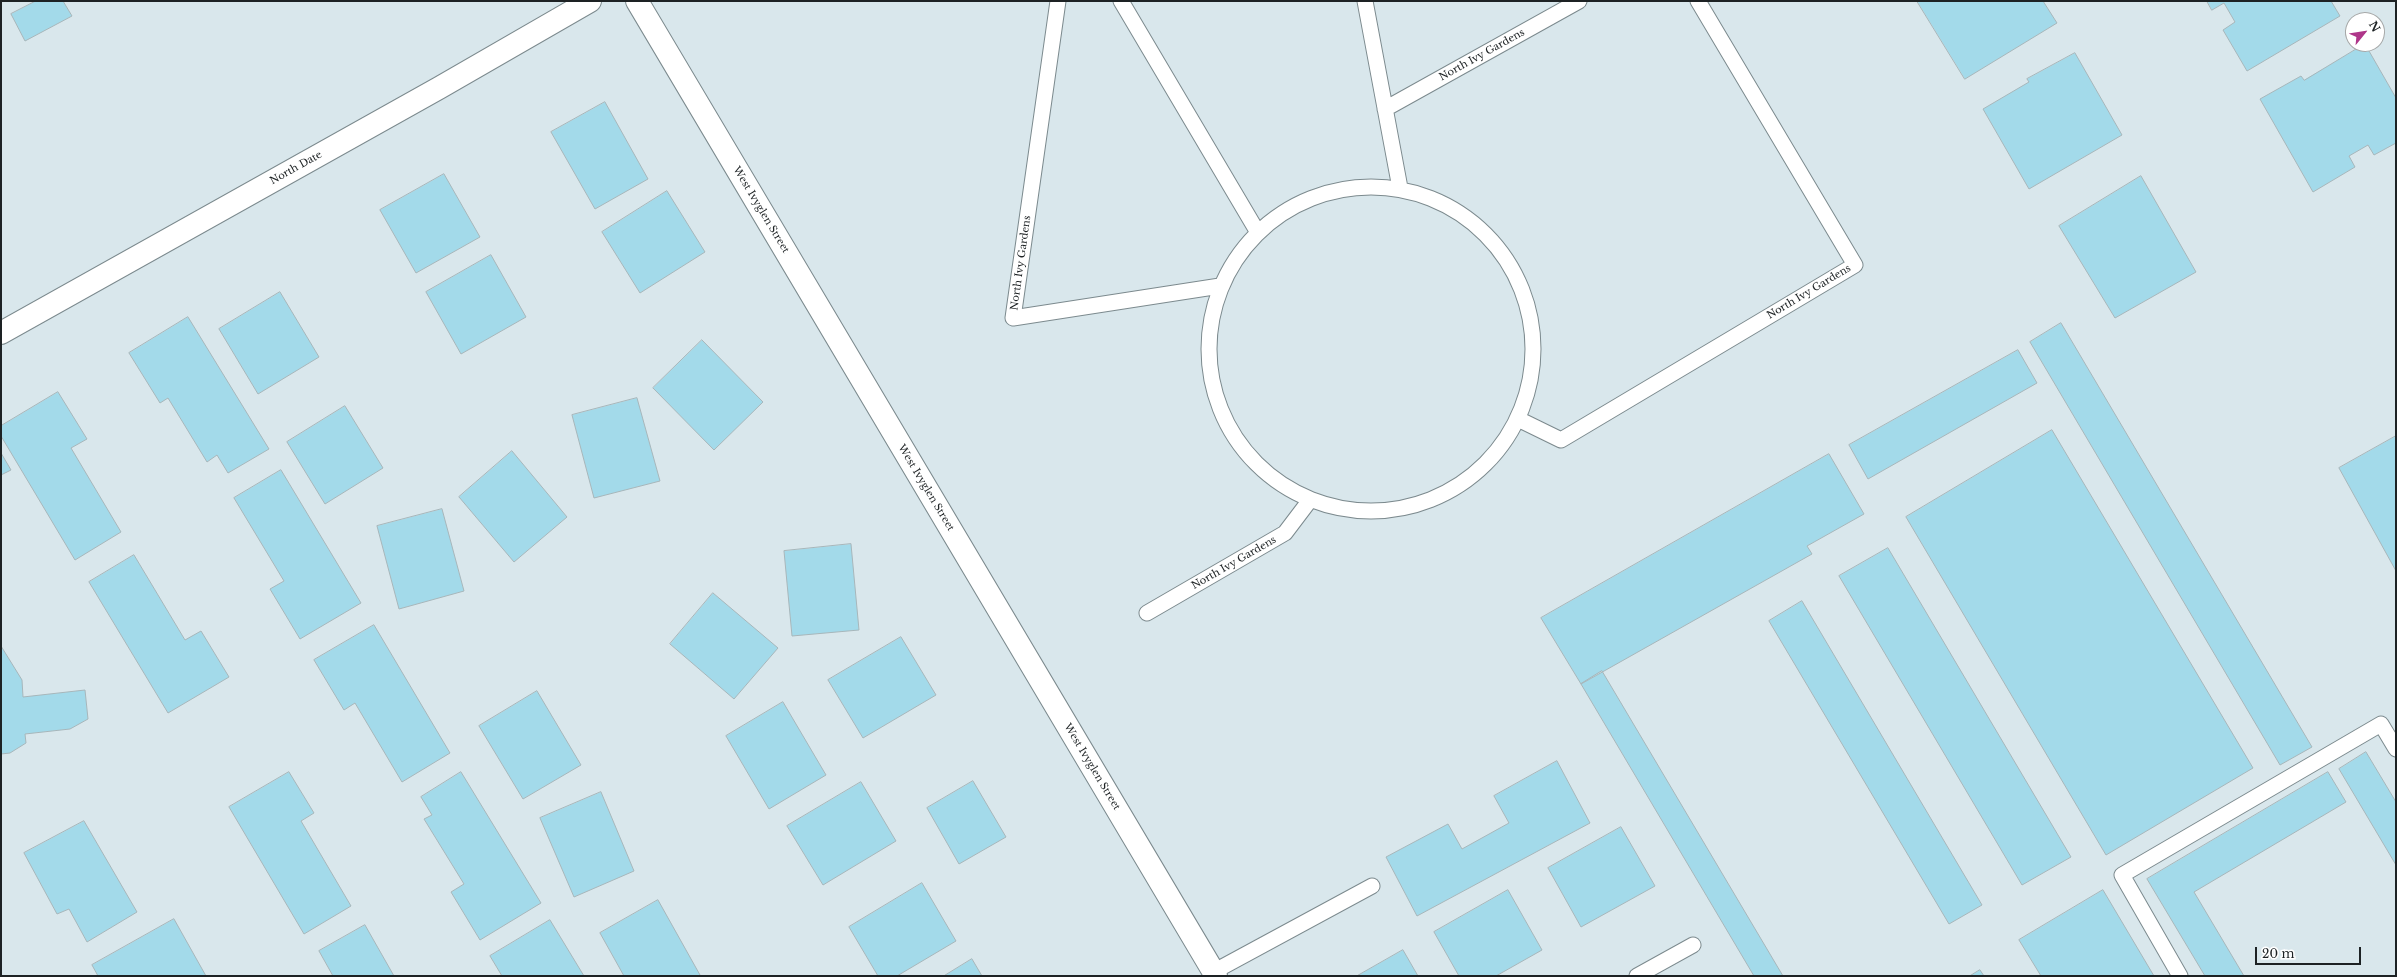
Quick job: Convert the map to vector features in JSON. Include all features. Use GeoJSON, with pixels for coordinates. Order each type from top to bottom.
{"type":"FeatureCollection","features":[{"type":"Feature","properties":{"kind":"street","name":"North Date"},"geometry":{"type":"LineString","coordinates":[[1,333],[439,88],[590,1]]}},
{"type":"Feature","properties":{"kind":"street","name":"West Ivyglen Street"},"geometry":{"type":"LineString","coordinates":[[637,1],[1214,974]]}},
{"type":"Feature","properties":{"kind":"lane","name":"North Ivy Gardens"},"geometry":{"type":"LineString","coordinates":[[1058,1],[1013,318],[1220,286]]}},
{"type":"Feature","properties":{"kind":"lane"},"geometry":{"type":"LineString","coordinates":[[1121,1],[1257,231]]}},
{"type":"Feature","properties":{"kind":"lane"},"geometry":{"type":"LineString","coordinates":[[1365,1],[1400,188]]}},
{"type":"Feature","properties":{"kind":"lane","name":"North Ivy Gardens"},"geometry":{"type":"LineString","coordinates":[[1386,109],[1579,1]]}},
{"type":"Feature","properties":{"kind":"lane","name":"North Ivy Gardens"},"geometry":{"type":"LineString","coordinates":[[1518,419],[1561,440],[1855,265],[1698,1]]}},
{"type":"Feature","properties":{"kind":"lane"},"geometry":{"type":"LineString","coordinates":[[1348,186],[1400,188],[1447,204],[1487,234],[1516,274],[1532,322],[1533,371],[1518,419],[1491,460],[1453,491],[1407,508],[1358,512],[1310,500],[1266,474],[1232,434],[1212,387],[1208,336],[1220,286],[1236,256],[1257,231],[1299,201],[1348,186]]}},
{"type":"Feature","properties":{"kind":"lane","name":"North Ivy Gardens"},"geometry":{"type":"LineString","coordinates":[[1147,612],[1285,533],[1310,500]]}},
{"type":"Feature","properties":{"kind":"lane"},"geometry":{"type":"LineString","coordinates":[[2180,976],[2122,875],[2381,724],[2396,749]]}},
{"type":"Feature","properties":{"kind":"lane"},"geometry":{"type":"LineString","coordinates":[[1214,974],[1372,886]]}},
{"type":"Feature","properties":{"kind":"lane"},"geometry":{"type":"LineString","coordinates":[[1637,976],[1693,945]]}},
{"type":"Feature","properties":{"kind":"building"},"geometry":{"type":"Polygon","coordinates":[[[36,1],[63,1],[72,16],[25,41],[11,14],[36,1]]]}},
{"type":"Feature","properties":{"kind":"building"},"geometry":{"type":"Polygon","coordinates":[[[1917,1],[2043,1],[2057,23],[1965,79],[1917,1]]]}},
{"type":"Feature","properties":{"kind":"building"},"geometry":{"type":"Polygon","coordinates":[[[2207,1],[2331,1],[2340,16],[2247,71],[2223,30],[2235,22],[2224,3],[2212,10],[2207,1]]]}},
{"type":"Feature","properties":{"kind":"building"},"geometry":{"type":"Polygon","coordinates":[[[2351,52],[2370,52],[2396,98],[2396,143],[2374,155],[2368,145],[2349,156],[2355,167],[2313,192],[2260,99],[2301,76],[2304,80],[2351,52]]]}},
{"type":"Feature","properties":{"kind":"building"},"geometry":{"type":"Polygon","coordinates":[[[2075,53],[2122,135],[2029,189],[1983,109],[2029,82],[2027,79],[2075,53]]]}},
{"type":"Feature","properties":{"kind":"building"},"geometry":{"type":"Polygon","coordinates":[[[605,102],[648,179],[595,209],[551,132],[605,102]]]}},
{"type":"Feature","properties":{"kind":"building"},"geometry":{"type":"Polygon","coordinates":[[[444,174],[480,237],[416,273],[380,210],[444,174]]]}},
{"type":"Feature","properties":{"kind":"building"},"geometry":{"type":"Polygon","coordinates":[[[2141,176],[2196,272],[2115,318],[2059,226],[2141,176]]]}},
{"type":"Feature","properties":{"kind":"building"},"geometry":{"type":"Polygon","coordinates":[[[667,191],[705,252],[640,293],[602,232],[667,191]]]}},
{"type":"Feature","properties":{"kind":"building"},"geometry":{"type":"Polygon","coordinates":[[[491,255],[526,317],[461,354],[426,292],[491,255]]]}},
{"type":"Feature","properties":{"kind":"building"},"geometry":{"type":"Polygon","coordinates":[[[280,292],[319,357],[258,394],[219,329],[280,292]]]}},
{"type":"Feature","properties":{"kind":"building"},"geometry":{"type":"Polygon","coordinates":[[[188,317],[269,449],[228,473],[217,455],[207,462],[168,398],[160,403],[129,353],[188,317]]]}},
{"type":"Feature","properties":{"kind":"building"},"geometry":{"type":"Polygon","coordinates":[[[2061,323],[2312,747],[2280,765],[2030,342],[2061,323]]]}},
{"type":"Feature","properties":{"kind":"building"},"geometry":{"type":"Polygon","coordinates":[[[702,340],[763,402],[714,450],[653,388],[702,340]]]}},
{"type":"Feature","properties":{"kind":"building"},"geometry":{"type":"Polygon","coordinates":[[[2018,350],[2037,383],[1868,479],[1849,445],[2018,350]]]}},
{"type":"Feature","properties":{"kind":"building"},"geometry":{"type":"Polygon","coordinates":[[[58,392],[87,439],[71,448],[121,532],[75,560],[1,436],[1,426],[58,392]]]}},
{"type":"Feature","properties":{"kind":"building"},"geometry":{"type":"Polygon","coordinates":[[[637,398],[660,481],[594,498],[572,415],[637,398]]]}},
{"type":"Feature","properties":{"kind":"building"},"geometry":{"type":"Polygon","coordinates":[[[345,406],[383,468],[325,504],[287,442],[345,406]]]}},
{"type":"Feature","properties":{"kind":"building"},"geometry":{"type":"Polygon","coordinates":[[[2052,430],[2253,768],[2106,855],[1906,517],[2052,430]]]}},
{"type":"Feature","properties":{"kind":"building"},"geometry":{"type":"Polygon","coordinates":[[[2396,436],[2396,571],[2339,468],[2396,436]]]}},
{"type":"Feature","properties":{"kind":"building"},"geometry":{"type":"Polygon","coordinates":[[[512,451],[567,517],[514,562],[459,497],[512,451]]]}},
{"type":"Feature","properties":{"kind":"building"},"geometry":{"type":"Polygon","coordinates":[[[1,453],[11,470],[1,475],[1,453]]]}},
{"type":"Feature","properties":{"kind":"building"},"geometry":{"type":"Polygon","coordinates":[[[1829,454],[1864,514],[1807,546],[1812,554],[1581,684],[1541,618],[1829,454]]]}},
{"type":"Feature","properties":{"kind":"building"},"geometry":{"type":"Polygon","coordinates":[[[281,470],[361,603],[300,639],[270,589],[284,581],[234,498],[281,470]]]}},
{"type":"Feature","properties":{"kind":"building"},"geometry":{"type":"Polygon","coordinates":[[[442,509],[464,591],[399,609],[377,526],[442,509]]]}},
{"type":"Feature","properties":{"kind":"building"},"geometry":{"type":"Polygon","coordinates":[[[851,544],[859,630],[792,636],[784,551],[851,544]]]}},
{"type":"Feature","properties":{"kind":"building"},"geometry":{"type":"Polygon","coordinates":[[[1888,548],[2071,857],[2022,885],[1839,576],[1888,548]]]}},
{"type":"Feature","properties":{"kind":"building"},"geometry":{"type":"Polygon","coordinates":[[[134,555],[185,640],[201,631],[229,677],[168,713],[89,582],[134,555]]]}},
{"type":"Feature","properties":{"kind":"building"},"geometry":{"type":"Polygon","coordinates":[[[713,593],[778,648],[734,699],[670,644],[713,593]]]}},
{"type":"Feature","properties":{"kind":"building"},"geometry":{"type":"Polygon","coordinates":[[[1802,601],[1982,905],[1949,924],[1769,621],[1802,601]]]}},
{"type":"Feature","properties":{"kind":"building"},"geometry":{"type":"Polygon","coordinates":[[[374,625],[450,753],[402,782],[355,703],[344,710],[314,660],[374,625]]]}},
{"type":"Feature","properties":{"kind":"building"},"geometry":{"type":"Polygon","coordinates":[[[901,637],[936,695],[863,738],[828,680],[901,637]]]}},
{"type":"Feature","properties":{"kind":"building"},"geometry":{"type":"Polygon","coordinates":[[[1,646],[22,680],[23,697],[85,690],[88,719],[70,729],[25,734],[26,743],[10,753],[1,754],[1,646]]]}},
{"type":"Feature","properties":{"kind":"building"},"geometry":{"type":"Polygon","coordinates":[[[1602,671],[1783,976],[1754,976],[1581,684],[1602,671]]]}},
{"type":"Feature","properties":{"kind":"building"},"geometry":{"type":"Polygon","coordinates":[[[537,691],[581,765],[523,799],[479,726],[537,691]]]}},
{"type":"Feature","properties":{"kind":"building"},"geometry":{"type":"Polygon","coordinates":[[[783,702],[826,775],[769,809],[726,736],[783,702]]]}},
{"type":"Feature","properties":{"kind":"building"},"geometry":{"type":"Polygon","coordinates":[[[2366,752],[2396,802],[2396,865],[2339,769],[2366,752]]]}},
{"type":"Feature","properties":{"kind":"building"},"geometry":{"type":"Polygon","coordinates":[[[1557,761],[1590,823],[1417,916],[1386,857],[1448,824],[1462,849],[1509,823],[1494,796],[1557,761]]]}},
{"type":"Feature","properties":{"kind":"building"},"geometry":{"type":"Polygon","coordinates":[[[289,772],[314,813],[301,821],[351,906],[304,934],[229,807],[289,772]]]}},
{"type":"Feature","properties":{"kind":"building"},"geometry":{"type":"Polygon","coordinates":[[[461,772],[541,903],[480,940],[451,892],[464,884],[424,819],[432,815],[421,797],[461,772]]]}},
{"type":"Feature","properties":{"kind":"building"},"geometry":{"type":"Polygon","coordinates":[[[2328,772],[2346,802],[2194,892],[2244,976],[2205,976],[2147,879],[2328,772]]]}},
{"type":"Feature","properties":{"kind":"building"},"geometry":{"type":"Polygon","coordinates":[[[973,781],[1006,837],[959,864],[927,808],[973,781]]]}},
{"type":"Feature","properties":{"kind":"building"},"geometry":{"type":"Polygon","coordinates":[[[861,782],[896,841],[823,885],[787,826],[861,782]]]}},
{"type":"Feature","properties":{"kind":"building"},"geometry":{"type":"Polygon","coordinates":[[[601,792],[634,871],[574,897],[540,818],[601,792]]]}},
{"type":"Feature","properties":{"kind":"building"},"geometry":{"type":"Polygon","coordinates":[[[84,821],[137,912],[87,942],[69,909],[57,914],[24,853],[84,821]]]}},
{"type":"Feature","properties":{"kind":"building"},"geometry":{"type":"Polygon","coordinates":[[[1621,827],[1655,886],[1581,927],[1548,868],[1621,827]]]}},
{"type":"Feature","properties":{"kind":"building"},"geometry":{"type":"Polygon","coordinates":[[[922,883],[956,941],[897,976],[878,976],[849,927],[922,883]]]}},
{"type":"Feature","properties":{"kind":"building"},"geometry":{"type":"Polygon","coordinates":[[[1508,890],[1542,950],[1496,976],[1459,976],[1434,932],[1508,890]]]}},
{"type":"Feature","properties":{"kind":"building"},"geometry":{"type":"Polygon","coordinates":[[[2103,890],[2154,976],[2041,976],[2019,940],[2103,890]]]}},
{"type":"Feature","properties":{"kind":"building"},"geometry":{"type":"Polygon","coordinates":[[[658,900],[700,975],[624,976],[600,933],[658,900]]]}},
{"type":"Feature","properties":{"kind":"building"},"geometry":{"type":"Polygon","coordinates":[[[174,919],[206,976],[98,976],[92,965],[174,919]]]}},
{"type":"Feature","properties":{"kind":"building"},"geometry":{"type":"Polygon","coordinates":[[[550,920],[584,976],[502,976],[490,956],[550,920]]]}},
{"type":"Feature","properties":{"kind":"building"},"geometry":{"type":"Polygon","coordinates":[[[365,925],[394,976],[333,976],[319,951],[365,925]]]}},
{"type":"Feature","properties":{"kind":"building"},"geometry":{"type":"Polygon","coordinates":[[[1403,950],[1418,976],[1357,976],[1403,950]]]}},
{"type":"Feature","properties":{"kind":"building"},"geometry":{"type":"Polygon","coordinates":[[[972,959],[982,976],[944,976],[972,959]]]}},
{"type":"Feature","properties":{"kind":"building"},"geometry":{"type":"Polygon","coordinates":[[[1980,970],[1984,976],[1970,976],[1980,970]]]}}]}
